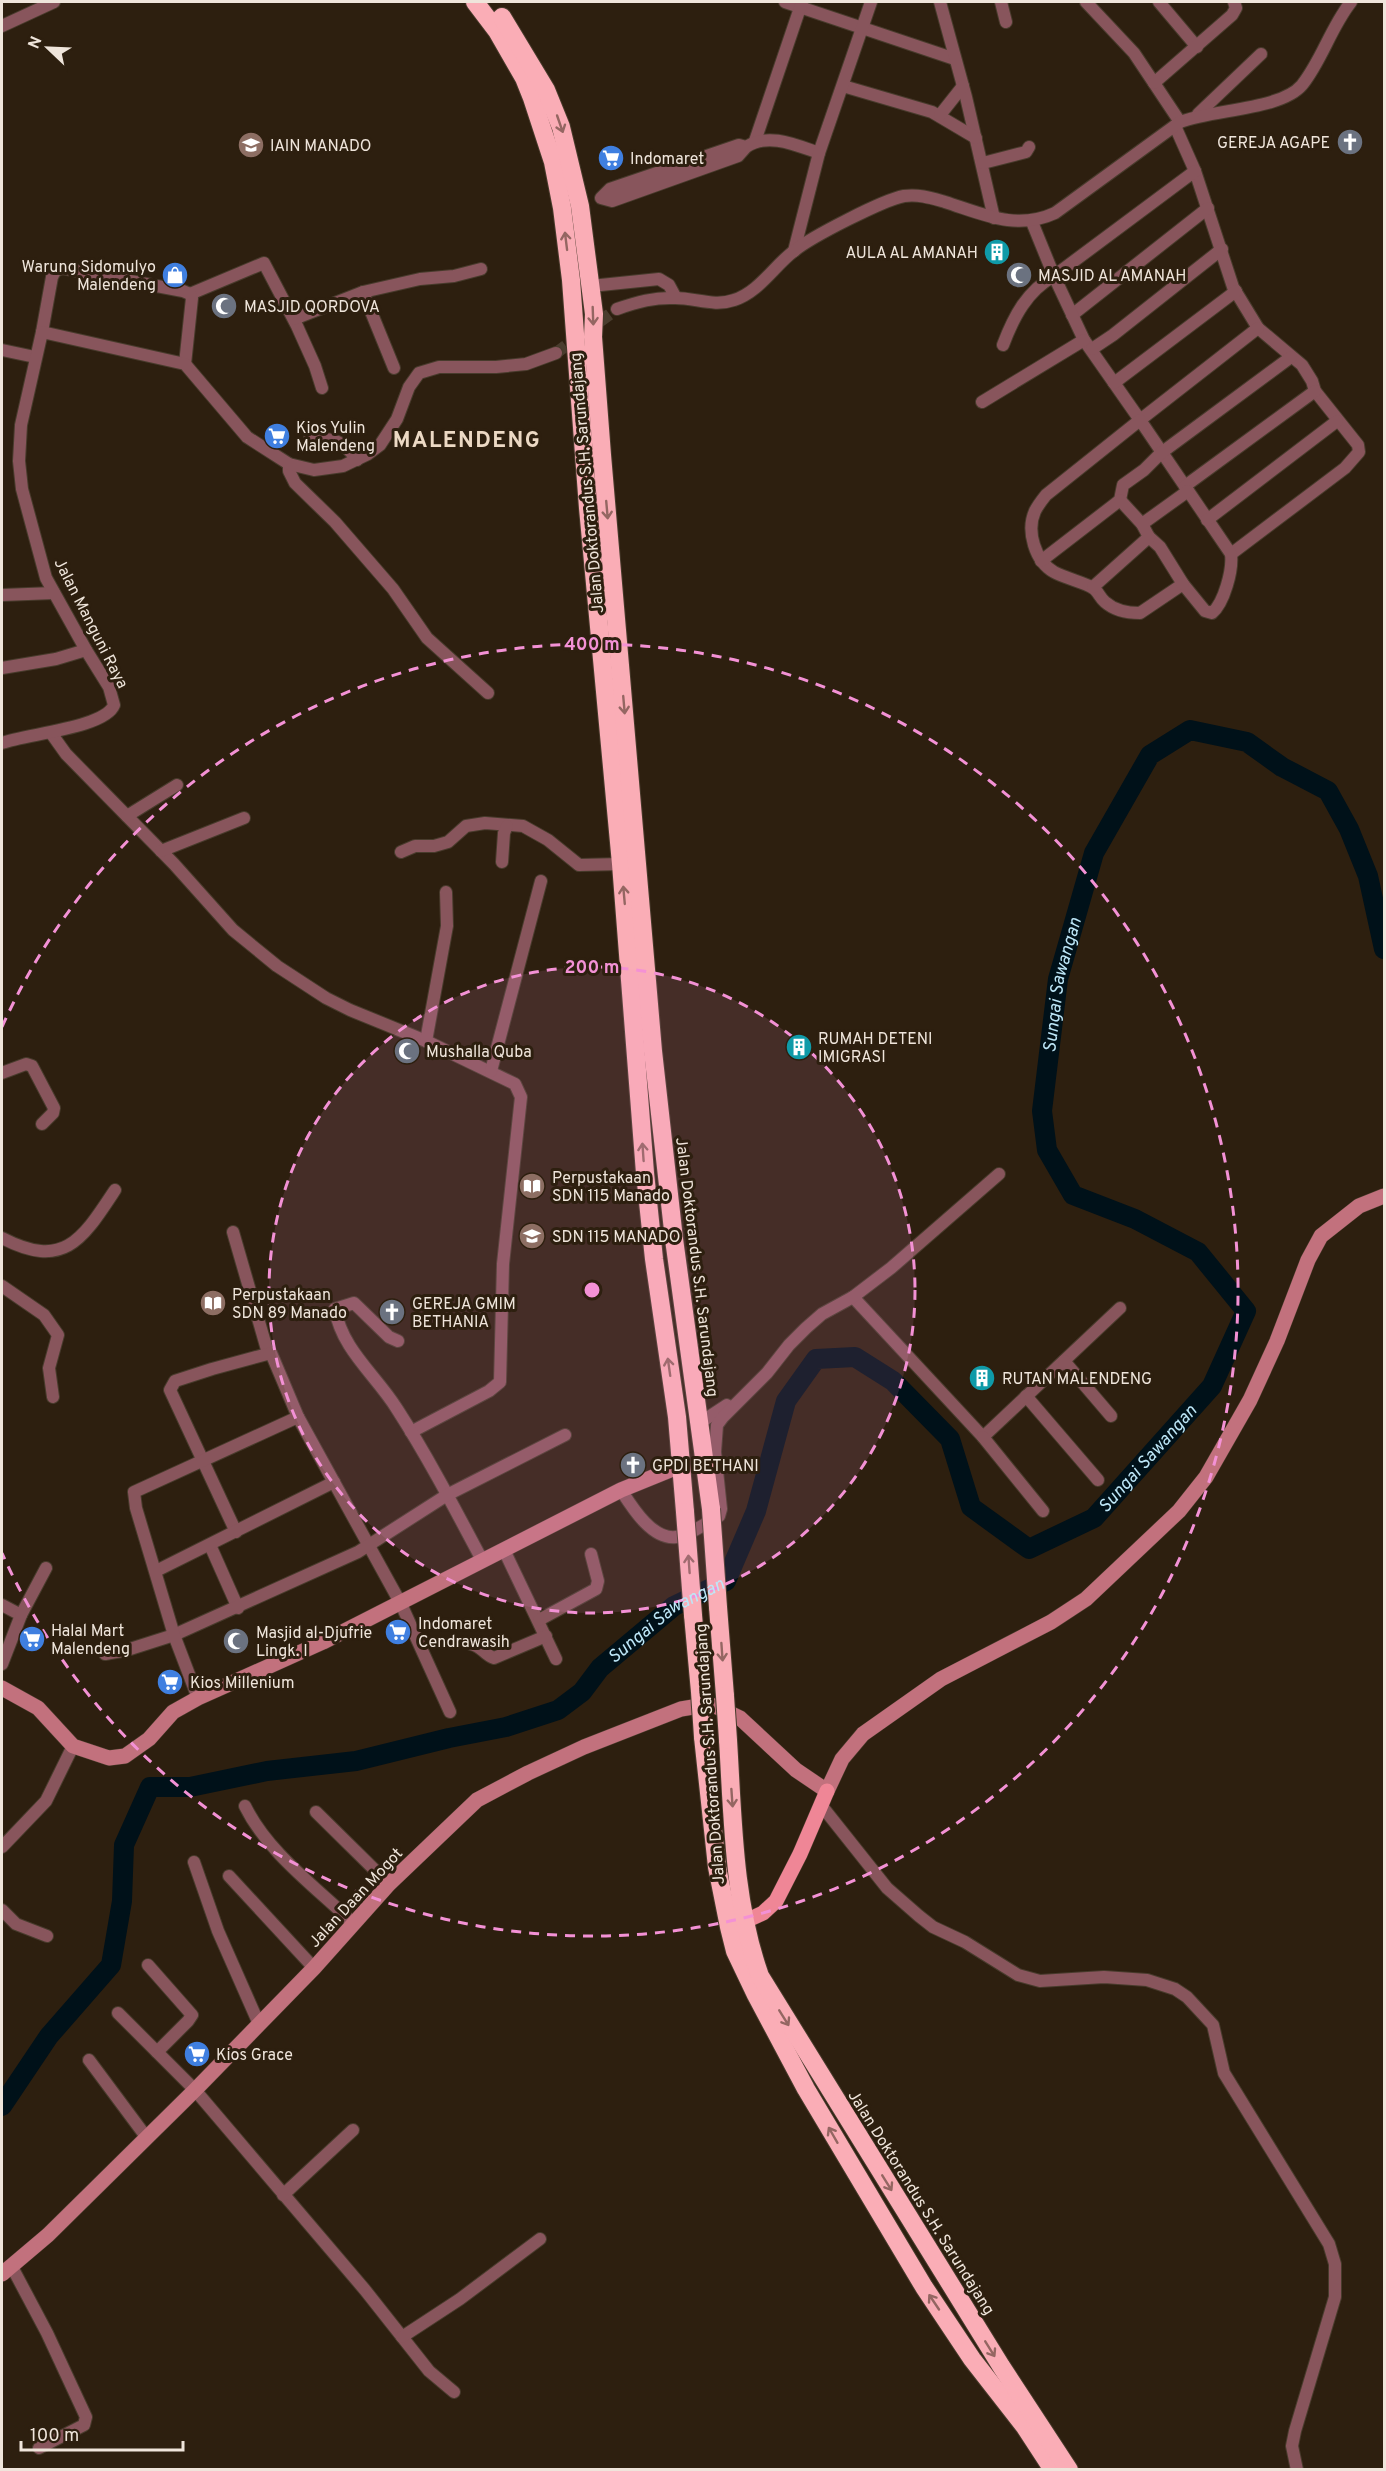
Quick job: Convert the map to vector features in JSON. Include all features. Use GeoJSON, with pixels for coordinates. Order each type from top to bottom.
{"type":"FeatureCollection","features":[{"type":"Feature","properties":{"kind":"highway","name":"Jalan Doktorandus S.H. Sarundajang"},"geometry":{"type":"LineString","coordinates":[[475,2],[497,31],[524,78],[554,162],[562,208],[571,280],[588,508],[621,864],[634,928],[652,1051],[672,1228],[711,1509],[736,1864],[735,1951],[769,2023],[881,2217],[972,2359],[1025,2427],[1053,2469]]}},
{"type":"Feature","properties":{"kind":"highway","name":"Jalan Doktorandus S.H. Sarundajang"},"geometry":{"type":"LineString","coordinates":[[490,2],[518,42],[546,90],[561,127],[580,206],[591,286],[634,928],[645,1173],[654,1259],[676,1418],[703,1737],[717,1867],[736,1926],[768,1992],[1001,2366],[1069,2469]]}},
{"type":"Feature","properties":{"kind":"main road"},"geometry":{"type":"LineString","coordinates":[[796,1770],[811,1774],[825,1772],[842,1759],[863,1734],[940,1679],[1052,1622],[1086,1599],[1179,1511],[1206,1477],[1250,1400],[1277,1341],[1308,1260],[1321,1236],[1359,1206],[1384,1196]]}},
{"type":"Feature","properties":{"kind":"main road"},"geometry":{"type":"LineString","coordinates":[[2,1688],[38,1708],[74,1746],[109,1758],[125,1756],[149,1739],[172,1712],[198,1698],[312,1647],[400,1604],[621,1490],[680,1466]]}},
{"type":"Feature","properties":{"kind":"main road","name":"Jalan Daan Mogot"},"geometry":{"type":"LineString","coordinates":[[7,2270],[195,2090],[314,1968],[389,1884],[477,1800],[584,1747],[681,1709],[705,1705],[729,1711],[740,1718],[824,1798]]}},
{"type":"Feature","properties":{"kind":"main road"},"geometry":{"type":"LineString","coordinates":[[736,1926],[763,1913],[776,1901],[842,1759]]}},
{"type":"Feature","properties":{"kind":"street"},"geometry":{"type":"LineString","coordinates":[[2,26],[54,2]]}},
{"type":"Feature","properties":{"kind":"street"},"geometry":{"type":"LineString","coordinates":[[785,2],[801,5],[955,59]]}},
{"type":"Feature","properties":{"kind":"street"},"geometry":{"type":"LineString","coordinates":[[794,251],[819,153],[871,2]]}},
{"type":"Feature","properties":{"kind":"street"},"geometry":{"type":"LineString","coordinates":[[940,2],[983,163],[994,218]]}},
{"type":"Feature","properties":{"kind":"street"},"geometry":{"type":"LineString","coordinates":[[1001,2],[1006,22]]}},
{"type":"Feature","properties":{"kind":"street"},"geometry":{"type":"LineString","coordinates":[[1086,2],[1134,53],[1178,124],[1236,291],[1258,328],[1302,365],[1315,391],[1358,445],[1359,452],[1356,458],[1231,554]]}},
{"type":"Feature","properties":{"kind":"street"},"geometry":{"type":"LineString","coordinates":[[1159,2],[1197,47]]}},
{"type":"Feature","properties":{"kind":"street"},"geometry":{"type":"LineString","coordinates":[[1154,83],[1234,12],[1236,6],[1234,2]]}},
{"type":"Feature","properties":{"kind":"street"},"geometry":{"type":"LineString","coordinates":[[617,309],[653,298],[676,297],[715,304],[736,300],[754,288],[794,251],[838,226],[903,196],[927,196],[994,218],[1033,225],[1055,213],[1178,124],[1197,115],[1289,97],[1310,73],[1336,24],[1351,2]]}},
{"type":"Feature","properties":{"kind":"street"},"geometry":{"type":"LineString","coordinates":[[751,144],[801,5]]}},
{"type":"Feature","properties":{"kind":"street"},"geometry":{"type":"LineString","coordinates":[[1197,115],[1262,54]]}},
{"type":"Feature","properties":{"kind":"street"},"geometry":{"type":"LineString","coordinates":[[843,86],[940,115],[976,138]]}},
{"type":"Feature","properties":{"kind":"street"},"geometry":{"type":"LineString","coordinates":[[940,115],[963,86]]}},
{"type":"Feature","properties":{"kind":"street"},"geometry":{"type":"LineString","coordinates":[[580,206],[601,198],[610,189],[739,145],[783,140],[819,153]]}},
{"type":"Feature","properties":{"kind":"street"},"geometry":{"type":"LineString","coordinates":[[983,163],[1026,152],[1029,147]]}},
{"type":"Feature","properties":{"kind":"street"},"geometry":{"type":"LineString","coordinates":[[1002,345],[1024,301],[1031,293],[1195,171]]}},
{"type":"Feature","properties":{"kind":"street"},"geometry":{"type":"LineString","coordinates":[[1072,315],[1208,208]]}},
{"type":"Feature","properties":{"kind":"street"},"geometry":{"type":"LineString","coordinates":[[1033,225],[1054,276],[1088,345],[1231,554],[1230,571],[1224,596],[1212,613],[1205,611],[1183,584],[1160,547],[1149,537],[1142,524],[1120,500]]}},
{"type":"Feature","properties":{"kind":"street"},"geometry":{"type":"LineString","coordinates":[[982,402],[1088,345],[1113,335],[1222,249]]}},
{"type":"Feature","properties":{"kind":"street"},"geometry":{"type":"LineString","coordinates":[[185,364],[192,298],[195,292],[264,263],[294,319],[322,388]]}},
{"type":"Feature","properties":{"kind":"street","name":"Jalan Manguni Raya"},"geometry":{"type":"LineString","coordinates":[[2,743],[51,733],[104,717],[114,705],[109,687],[46,578],[22,489],[21,425],[52,276],[62,268],[195,292]]}},
{"type":"Feature","properties":{"kind":"street"},"geometry":{"type":"LineString","coordinates":[[294,319],[363,292],[420,279],[454,276],[481,269]]}},
{"type":"Feature","properties":{"kind":"street"},"geometry":{"type":"LineString","coordinates":[[591,286],[659,279],[669,285],[676,297]]}},
{"type":"Feature","properties":{"kind":"street"},"geometry":{"type":"LineString","coordinates":[[1114,383],[1236,291]]}},
{"type":"Feature","properties":{"kind":"street"},"geometry":{"type":"LineString","coordinates":[[363,292],[394,369]]}},
{"type":"Feature","properties":{"kind":"street"},"geometry":{"type":"LineString","coordinates":[[1183,584],[1140,613],[1131,613],[1112,607],[1093,587],[1054,572],[1041,561],[1032,537],[1035,511],[1046,495],[1258,328]]}},
{"type":"Feature","properties":{"kind":"street"},"geometry":{"type":"LineString","coordinates":[[42,332],[185,364],[248,437],[289,464],[321,470],[343,466],[380,445],[390,432],[409,387],[419,373],[439,367],[496,367],[526,364],[555,353]]}},
{"type":"Feature","properties":{"kind":"street"},"geometry":{"type":"LineString","coordinates":[[2,350],[35,357]]}},
{"type":"Feature","properties":{"kind":"street"},"geometry":{"type":"LineString","coordinates":[[1041,561],[1120,500],[1123,485],[1144,470],[1161,453],[1291,357]]}},
{"type":"Feature","properties":{"kind":"street"},"geometry":{"type":"LineString","coordinates":[[1142,524],[1315,391]]}},
{"type":"Feature","properties":{"kind":"street"},"geometry":{"type":"LineString","coordinates":[[1208,520],[1337,421]]}},
{"type":"Feature","properties":{"kind":"street"},"geometry":{"type":"LineString","coordinates":[[310,437],[341,442],[348,447],[357,460]]}},
{"type":"Feature","properties":{"kind":"street"},"geometry":{"type":"LineString","coordinates":[[289,464],[289,471],[295,483],[343,531],[393,589],[427,638],[488,693]]}},
{"type":"Feature","properties":{"kind":"street"},"geometry":{"type":"LineString","coordinates":[[1093,587],[1149,537]]}},
{"type":"Feature","properties":{"kind":"street"},"geometry":{"type":"LineString","coordinates":[[2,595],[54,593]]}},
{"type":"Feature","properties":{"kind":"street"},"geometry":{"type":"LineString","coordinates":[[2,669],[56,659],[86,650]]}},
{"type":"Feature","properties":{"kind":"street"},"geometry":{"type":"LineString","coordinates":[[51,733],[66,754],[128,816],[233,930],[277,966],[342,1006],[426,1041],[515,1084],[521,1097],[503,1264],[501,1379],[498,1386],[411,1432]]}},
{"type":"Feature","properties":{"kind":"street"},"geometry":{"type":"LineString","coordinates":[[128,816],[177,785]]}},
{"type":"Feature","properties":{"kind":"street"},"geometry":{"type":"LineString","coordinates":[[161,851],[244,818]]}},
{"type":"Feature","properties":{"kind":"street"},"geometry":{"type":"LineString","coordinates":[[401,852],[415,846],[431,847],[448,842],[458,831],[474,824],[523,826],[579,865],[621,864]]}},
{"type":"Feature","properties":{"kind":"street"},"geometry":{"type":"LineString","coordinates":[[502,862],[504,833],[507,826]]}},
{"type":"Feature","properties":{"kind":"street"},"geometry":{"type":"LineString","coordinates":[[490,1071],[541,881]]}},
{"type":"Feature","properties":{"kind":"street"},"geometry":{"type":"LineString","coordinates":[[426,1041],[447,926],[446,892]]}},
{"type":"Feature","properties":{"kind":"street"},"geometry":{"type":"LineString","coordinates":[[2,1073],[26,1064],[32,1066],[54,1108],[53,1113],[42,1124]]}},
{"type":"Feature","properties":{"kind":"street"},"geometry":{"type":"LineString","coordinates":[[621,1490],[653,1530],[665,1536],[679,1536],[718,1516],[721,1509],[715,1452],[717,1425],[723,1417],[806,1328],[891,1268],[999,1174]]}},
{"type":"Feature","properties":{"kind":"street"},"geometry":{"type":"LineString","coordinates":[[2,1238],[35,1251],[60,1250],[90,1228],[115,1190]]}},
{"type":"Feature","properties":{"kind":"street"},"geometry":{"type":"LineString","coordinates":[[233,1232],[268,1353]]}},
{"type":"Feature","properties":{"kind":"street"},"geometry":{"type":"LineString","coordinates":[[2,1286],[44,1315],[58,1335],[49,1368],[53,1397]]}},
{"type":"Feature","properties":{"kind":"street"},"geometry":{"type":"LineString","coordinates":[[853,1297],[983,1437],[1043,1511]]}},
{"type":"Feature","properties":{"kind":"street"},"geometry":{"type":"LineString","coordinates":[[398,1341],[389,1337],[356,1304],[347,1304],[335,1309],[352,1353],[392,1401],[482,1560]]}},
{"type":"Feature","properties":{"kind":"street"},"geometry":{"type":"LineString","coordinates":[[983,1437],[1120,1308]]}},
{"type":"Feature","properties":{"kind":"street"},"geometry":{"type":"LineString","coordinates":[[236,1532],[204,1459],[171,1394],[171,1386],[175,1381],[268,1353],[273,1354],[298,1418],[400,1604],[450,1712]]}},
{"type":"Feature","properties":{"kind":"street"},"geometry":{"type":"LineString","coordinates":[[1065,1361],[1111,1416]]}},
{"type":"Feature","properties":{"kind":"street"},"geometry":{"type":"LineString","coordinates":[[698,1424],[751,1389]]}},
{"type":"Feature","properties":{"kind":"street"},"geometry":{"type":"LineString","coordinates":[[1026,1396],[1098,1480]]}},
{"type":"Feature","properties":{"kind":"street"},"geometry":{"type":"LineString","coordinates":[[198,1698],[174,1635],[136,1508],[134,1491],[298,1418]]}},
{"type":"Feature","properties":{"kind":"street"},"geometry":{"type":"LineString","coordinates":[[105,1654],[127,1650],[174,1635],[358,1552],[447,1495],[566,1435]]}},
{"type":"Feature","properties":{"kind":"street"},"geometry":{"type":"LineString","coordinates":[[156,1572],[334,1482]]}},
{"type":"Feature","properties":{"kind":"street"},"geometry":{"type":"LineString","coordinates":[[210,1545],[238,1608]]}},
{"type":"Feature","properties":{"kind":"street"},"geometry":{"type":"LineString","coordinates":[[504,1550],[556,1659]]}},
{"type":"Feature","properties":{"kind":"street"},"geometry":{"type":"LineString","coordinates":[[538,1620],[596,1590],[597,1581],[591,1554]]}},
{"type":"Feature","properties":{"kind":"street"},"geometry":{"type":"LineString","coordinates":[[2,1664],[21,1615],[46,1568]]}},
{"type":"Feature","properties":{"kind":"street"},"geometry":{"type":"LineString","coordinates":[[2,1605],[21,1615]]}},
{"type":"Feature","properties":{"kind":"street"},"geometry":{"type":"LineString","coordinates":[[471,1644],[480,1646],[489,1657],[494,1658],[546,1636]]}},
{"type":"Feature","properties":{"kind":"street"},"geometry":{"type":"LineString","coordinates":[[2,1847],[45,1801],[74,1746]]}},
{"type":"Feature","properties":{"kind":"street"},"geometry":{"type":"LineString","coordinates":[[824,1798],[894,1894],[933,1927],[965,1942],[1028,1980],[1040,1982],[1104,1977],[1147,1980],[1181,1993],[1198,2006],[1213,2025],[1224,2073],[1329,2244],[1335,2264],[1335,2297],[1292,2446],[1297,2469]]}},
{"type":"Feature","properties":{"kind":"street"},"geometry":{"type":"LineString","coordinates":[[245,1806],[253,1822],[266,1839],[353,1923]]}},
{"type":"Feature","properties":{"kind":"street"},"geometry":{"type":"LineString","coordinates":[[316,1812],[389,1884]]}},
{"type":"Feature","properties":{"kind":"street"},"geometry":{"type":"LineString","coordinates":[[194,1862],[218,1931],[259,2024]]}},
{"type":"Feature","properties":{"kind":"street"},"geometry":{"type":"LineString","coordinates":[[230,1876],[314,1968]]}},
{"type":"Feature","properties":{"kind":"street"},"geometry":{"type":"LineString","coordinates":[[2,1910],[16,1924],[47,1936]]}},
{"type":"Feature","properties":{"kind":"street"},"geometry":{"type":"LineString","coordinates":[[148,1965],[192,2014],[188,2021],[157,2052]]}},
{"type":"Feature","properties":{"kind":"street"},"geometry":{"type":"LineString","coordinates":[[118,2013],[195,2090],[365,2290],[429,2371],[454,2392]]}},
{"type":"Feature","properties":{"kind":"street"},"geometry":{"type":"LineString","coordinates":[[89,2060],[147,2138]]}},
{"type":"Feature","properties":{"kind":"street"},"geometry":{"type":"LineString","coordinates":[[283,2195],[353,2130]]}},
{"type":"Feature","properties":{"kind":"street"},"geometry":{"type":"LineString","coordinates":[[402,2337],[460,2299],[540,2239]]}},
{"type":"Feature","properties":{"kind":"street"},"geometry":{"type":"LineString","coordinates":[[7,2270],[44,2326],[86,2417],[84,2425],[39,2448]]}},
{"type":"Feature","properties":{"kind":"waterway","name":"Sungai Sawangan"},"geometry":{"type":"LineString","coordinates":[[2,2106],[49,2036],[111,1965],[122,1901],[124,1845],[150,1787],[190,1787],[267,1771],[356,1761],[449,1738],[506,1727],[558,1710],[582,1692],[600,1668],[674,1606],[726,1581],[756,1511],[786,1401],[816,1359],[855,1357],[893,1381],[950,1439],[971,1507],[1029,1549],[1094,1518],[1212,1386],[1246,1311],[1198,1252],[1135,1219],[1073,1195],[1047,1150],[1042,1111],[1058,979],[1094,853],[1150,755],[1190,730],[1247,742],[1282,767],[1328,791],[1349,829],[1368,876],[1384,949]]}},
{"type":"Feature","properties":{"kind":"tunnel"},"geometry":{"type":"LineString","coordinates":[[556,353],[617,309]]}},
{"type":"Feature","properties":{"kind":"place","name":"GEREJA AGAPE"},"geometry":{"type":"Point","coordinates":[1350,142]}},
{"type":"Feature","properties":{"kind":"place","name":"IAIN MANADO"},"geometry":{"type":"Point","coordinates":[251,145]}},
{"type":"Feature","properties":{"kind":"place","name":"Indomaret"},"geometry":{"type":"Point","coordinates":[611,158]}},
{"type":"Feature","properties":{"kind":"place","name":"AULA AL AMANAH"},"geometry":{"type":"Point","coordinates":[997,252]}},
{"type":"Feature","properties":{"kind":"place","name":"Warung Sidomulyo Malendeng"},"geometry":{"type":"Point","coordinates":[175,275]}},
{"type":"Feature","properties":{"kind":"place","name":"MASJID AL AMANAH"},"geometry":{"type":"Point","coordinates":[1019,275]}},
{"type":"Feature","properties":{"kind":"place","name":"MASJID QORDOVA"},"geometry":{"type":"Point","coordinates":[224,306]}},
{"type":"Feature","properties":{"kind":"place","name":"Kios Yulin Malendeng"},"geometry":{"type":"Point","coordinates":[277,436]}},
{"type":"Feature","properties":{"kind":"place","name":"RUMAH DETENI IMIGRASI"},"geometry":{"type":"Point","coordinates":[799,1047]}},
{"type":"Feature","properties":{"kind":"place","name":"Mushalla Quba"},"geometry":{"type":"Point","coordinates":[407,1051]}},
{"type":"Feature","properties":{"kind":"place","name":"Perpustakaan SDN 115 Manado"},"geometry":{"type":"Point","coordinates":[532,1186]}},
{"type":"Feature","properties":{"kind":"place","name":"SDN 115 MANADO"},"geometry":{"type":"Point","coordinates":[532,1236]}},
{"type":"Feature","properties":{"kind":"place","name":"Perpustakaan SDN 89 Manado"},"geometry":{"type":"Point","coordinates":[213,1303]}},
{"type":"Feature","properties":{"kind":"place","name":"GEREJA GMIM BETHANIA"},"geometry":{"type":"Point","coordinates":[392,1312]}},
{"type":"Feature","properties":{"kind":"place","name":"RUTAN MALENDENG"},"geometry":{"type":"Point","coordinates":[982,1378]}},
{"type":"Feature","properties":{"kind":"place","name":"GPDI BETHANI"},"geometry":{"type":"Point","coordinates":[633,1465]}},
{"type":"Feature","properties":{"kind":"place","name":"Indomaret Cendrawasih"},"geometry":{"type":"Point","coordinates":[398,1632]}},
{"type":"Feature","properties":{"kind":"place","name":"Halal Mart Malendeng"},"geometry":{"type":"Point","coordinates":[32,1639]}},
{"type":"Feature","properties":{"kind":"place","name":"Masjid al-Djufrie Lingk. I"},"geometry":{"type":"Point","coordinates":[236,1641]}},
{"type":"Feature","properties":{"kind":"place","name":"Kios Millenium"},"geometry":{"type":"Point","coordinates":[170,1682]}},
{"type":"Feature","properties":{"kind":"place","name":"Kios Grace"},"geometry":{"type":"Point","coordinates":[197,2054]}},
{"type":"Feature","properties":{"kind":"district","name":"MALENDENG"},"geometry":{"type":"Point","coordinates":[467,439]}}]}
